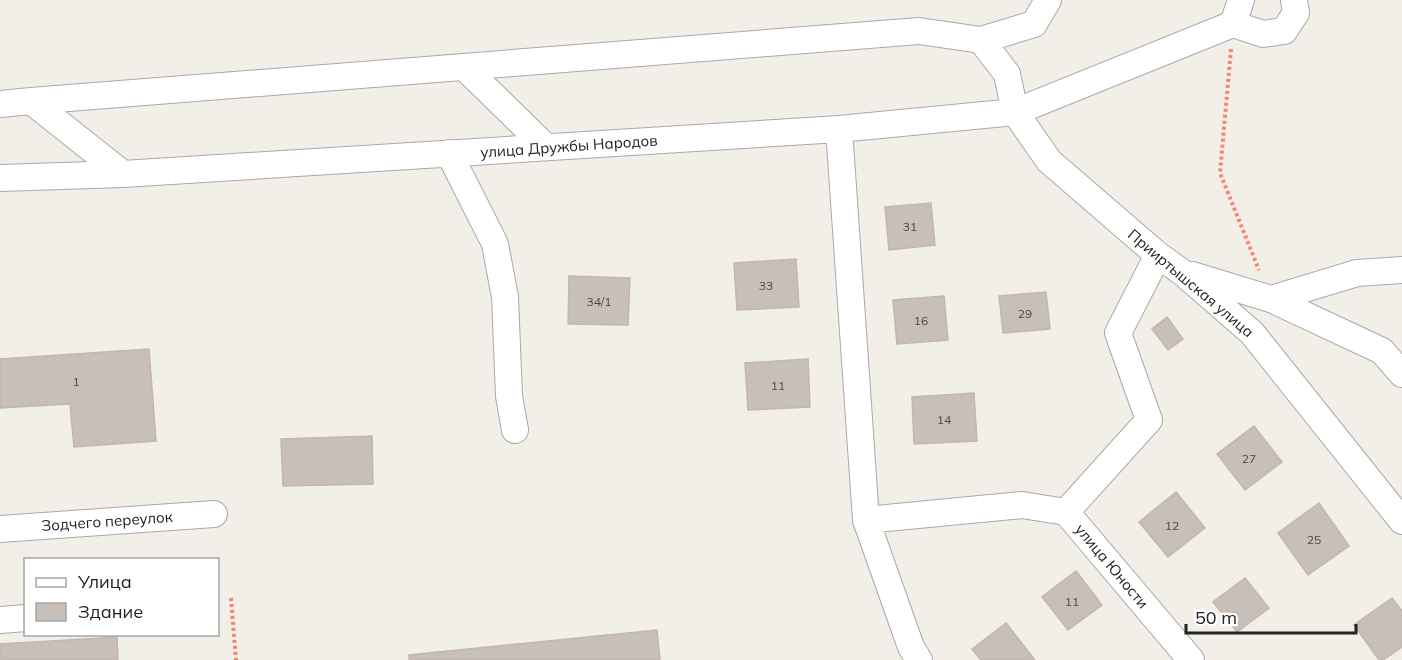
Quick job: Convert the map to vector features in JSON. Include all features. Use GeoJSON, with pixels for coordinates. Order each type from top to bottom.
{"type":"FeatureCollection","features":[{"type":"Feature","properties":{"kind":"street"},"geometry":{"type":"LineString","coordinates":[[0,104],[919,31],[981,40],[1034,24],[1048,0]]}},
{"type":"Feature","properties":{"kind":"street"},"geometry":{"type":"LineString","coordinates":[[1237,12],[1263,34],[1284,30],[1296,13],[1294,0]]}},
{"type":"Feature","properties":{"kind":"street","name":"улица Дружбы Народов"},"geometry":{"type":"LineString","coordinates":[[0,178],[123,174],[839,129],[1015,112],[1237,12]]}},
{"type":"Feature","properties":{"kind":"street"},"geometry":{"type":"LineString","coordinates":[[981,40],[1007,74],[1015,112]]}},
{"type":"Feature","properties":{"kind":"street"},"geometry":{"type":"LineString","coordinates":[[464,67],[546,147]]}},
{"type":"Feature","properties":{"kind":"street"},"geometry":{"type":"LineString","coordinates":[[31,101],[123,174]]}},
{"type":"Feature","properties":{"kind":"street","name":"Прииртышская улица"},"geometry":{"type":"LineString","coordinates":[[1015,112],[1049,161],[1252,333],[1402,521]]}},
{"type":"Feature","properties":{"kind":"street"},"geometry":{"type":"LineString","coordinates":[[839,129],[866,520],[915,653]]}},
{"type":"Feature","properties":{"kind":"street"},"geometry":{"type":"LineString","coordinates":[[449,153],[495,244],[505,297],[509,396],[515,430]]}},
{"type":"Feature","properties":{"kind":"street","name":"улица Юности"},"geometry":{"type":"LineString","coordinates":[[1158,255],[1118,333],[1149,420],[1066,512],[1191,660]]}},
{"type":"Feature","properties":{"kind":"street"},"geometry":{"type":"LineString","coordinates":[[1271,299],[1357,273],[1402,270]]}},
{"type":"Feature","properties":{"kind":"street"},"geometry":{"type":"LineString","coordinates":[[1183,273],[1271,299],[1382,351],[1402,374]]}},
{"type":"Feature","properties":{"kind":"street"},"geometry":{"type":"LineString","coordinates":[[866,520],[1022,505],[1066,512]]}},
{"type":"Feature","properties":{"kind":"street","name":"Зодчего переулок"},"geometry":{"type":"LineString","coordinates":[[0,529],[214,514]]}},
{"type":"Feature","properties":{"kind":"street"},"geometry":{"type":"LineString","coordinates":[[0,620],[24,618]]}},
{"type":"Feature","properties":{"kind":"path"},"geometry":{"type":"LineString","coordinates":[[1237,12],[1220,173],[1271,299]]}},
{"type":"Feature","properties":{"kind":"path"},"geometry":{"type":"LineString","coordinates":[[231,598],[236,660]]}},
{"type":"Feature","properties":{"kind":"building"},"geometry":{"type":"Polygon","coordinates":[[[931,203],[935,245],[889,250],[885,207],[931,203]]]}},
{"type":"Feature","properties":{"kind":"building"},"geometry":{"type":"Polygon","coordinates":[[[796,259],[799,307],[737,310],[734,263],[796,259]]]}},
{"type":"Feature","properties":{"kind":"building"},"geometry":{"type":"Polygon","coordinates":[[[569,276],[630,278],[628,325],[568,324],[569,276]]]}},
{"type":"Feature","properties":{"kind":"building"},"geometry":{"type":"Polygon","coordinates":[[[1046,292],[1050,329],[1003,333],[999,296],[1046,292]]]}},
{"type":"Feature","properties":{"kind":"building"},"geometry":{"type":"Polygon","coordinates":[[[944,296],[948,340],[897,344],[893,300],[944,296]]]}},
{"type":"Feature","properties":{"kind":"building"},"geometry":{"type":"Polygon","coordinates":[[[1167,317],[1183,339],[1168,350],[1152,329],[1167,317]]]}},
{"type":"Feature","properties":{"kind":"building"},"geometry":{"type":"Polygon","coordinates":[[[149,349],[156,441],[74,447],[70,404],[0,408],[0,359],[149,349]]]}},
{"type":"Feature","properties":{"kind":"building"},"geometry":{"type":"Polygon","coordinates":[[[808,359],[810,407],[748,410],[745,363],[808,359]]]}},
{"type":"Feature","properties":{"kind":"building"},"geometry":{"type":"Polygon","coordinates":[[[974,393],[977,441],[914,444],[912,397],[974,393]]]}},
{"type":"Feature","properties":{"kind":"building"},"geometry":{"type":"Polygon","coordinates":[[[1254,426],[1282,462],[1245,490],[1217,454],[1254,426]]]}},
{"type":"Feature","properties":{"kind":"building"},"geometry":{"type":"Polygon","coordinates":[[[372,436],[373,484],[283,486],[281,439],[372,436]]]}},
{"type":"Feature","properties":{"kind":"building"},"geometry":{"type":"Polygon","coordinates":[[[1176,492],[1205,528],[1168,557],[1139,522],[1176,492]]]}},
{"type":"Feature","properties":{"kind":"building"},"geometry":{"type":"Polygon","coordinates":[[[1319,503],[1349,546],[1308,575],[1278,533],[1319,503]]]}},
{"type":"Feature","properties":{"kind":"building"},"geometry":{"type":"Polygon","coordinates":[[[1076,571],[1102,605],[1068,630],[1042,597],[1076,571]]]}},
{"type":"Feature","properties":{"kind":"building"},"geometry":{"type":"Polygon","coordinates":[[[1245,578],[1269,608],[1237,632],[1213,602],[1245,578]]]}},
{"type":"Feature","properties":{"kind":"building"},"geometry":{"type":"Polygon","coordinates":[[[1392,598],[1402,611],[1402,647],[1383,660],[1379,660],[1354,625],[1392,598]]]}},
{"type":"Feature","properties":{"kind":"building"},"geometry":{"type":"Polygon","coordinates":[[[1006,623],[1035,660],[981,660],[972,649],[1006,623]]]}},
{"type":"Feature","properties":{"kind":"building"},"geometry":{"type":"Polygon","coordinates":[[[657,630],[660,660],[409,660],[409,655],[657,630]]]}},
{"type":"Feature","properties":{"kind":"building"},"geometry":{"type":"Polygon","coordinates":[[[117,637],[118,660],[0,660],[0,644],[117,637]]]}}]}
